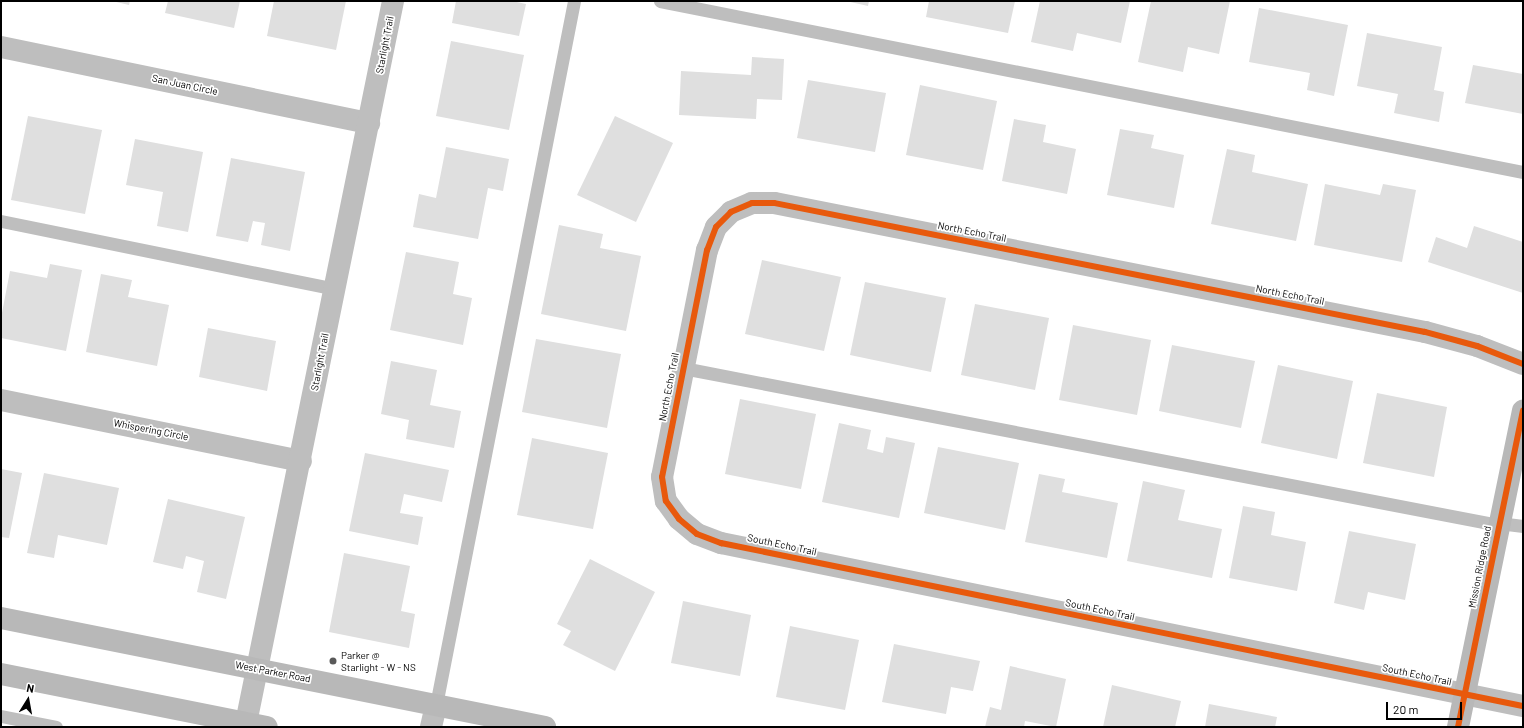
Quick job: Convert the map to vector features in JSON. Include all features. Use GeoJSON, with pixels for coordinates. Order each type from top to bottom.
{"type":"FeatureCollection","features":[{"type":"Feature","properties":{"kind":"main road","name":"Mission Ridge Road"},"geometry":{"type":"LineString","coordinates":[[1458,727],[1498,524],[1523,410]]}},
{"type":"Feature","properties":{"kind":"main road","name":"West Parker Road"},"geometry":{"type":"LineString","coordinates":[[1,618],[545,727]]}},
{"type":"Feature","properties":{"kind":"main road"},"geometry":{"type":"LineString","coordinates":[[1,674],[256,725]]}},
{"type":"Feature","properties":{"kind":"street","name":"Starlight Trail"},"geometry":{"type":"LineString","coordinates":[[256,725],[258,669],[394,1]]}},
{"type":"Feature","properties":{"kind":"street","name":"San Juan Circle"},"geometry":{"type":"LineString","coordinates":[[1,48],[369,123]]}},
{"type":"Feature","properties":{"kind":"street","name":"North Echo Trail"},"geometry":{"type":"LineString","coordinates":[[679,519],[666,501],[662,477],[707,250],[716,227],[731,212],[752,203],[774,202],[1425,332],[1477,346],[1523,364]]}},
{"type":"Feature","properties":{"kind":"street","name":"Whispering Circle"},"geometry":{"type":"LineString","coordinates":[[1,400],[301,461]]}},
{"type":"Feature","properties":{"kind":"street","name":"South Echo Trail"},"geometry":{"type":"LineString","coordinates":[[679,519],[697,534],[721,543],[1523,706]]}},
{"type":"Feature","properties":{"kind":"street"},"geometry":{"type":"LineString","coordinates":[[431,727],[436,705]]}},
{"type":"Feature","properties":{"kind":"lane"},"geometry":{"type":"LineString","coordinates":[[436,705],[574,1]]}},
{"type":"Feature","properties":{"kind":"lane"},"geometry":{"type":"LineString","coordinates":[[660,1],[1523,172]]}},
{"type":"Feature","properties":{"kind":"lane"},"geometry":{"type":"LineString","coordinates":[[1,221],[335,289]]}},
{"type":"Feature","properties":{"kind":"lane"},"geometry":{"type":"LineString","coordinates":[[683,368],[1498,524],[1523,526]]}},
{"type":"Feature","properties":{"kind":"lane"},"geometry":{"type":"LineString","coordinates":[[1,716],[56,727]]}},
{"type":"Feature","properties":{"kind":"building"},"geometry":{"type":"Polygon","coordinates":[[[112,1],[130,1],[129,5],[112,1]]]}},
{"type":"Feature","properties":{"kind":"building"},"geometry":{"type":"Polygon","coordinates":[[[168,1],[240,1],[234,28],[165,13],[168,1]]]}},
{"type":"Feature","properties":{"kind":"building"},"geometry":{"type":"Polygon","coordinates":[[[274,1],[346,1],[336,50],[267,36],[274,1]]]}},
{"type":"Feature","properties":{"kind":"building"},"geometry":{"type":"Polygon","coordinates":[[[456,1],[512,1],[526,4],[519,36],[452,23],[456,1]]]}},
{"type":"Feature","properties":{"kind":"building"},"geometry":{"type":"Polygon","coordinates":[[[846,1],[869,1],[868,6],[846,1]]]}},
{"type":"Feature","properties":{"kind":"building"},"geometry":{"type":"Polygon","coordinates":[[[929,1],[1015,1],[1008,33],[926,17],[929,1]]]}},
{"type":"Feature","properties":{"kind":"building"},"geometry":{"type":"Polygon","coordinates":[[[1040,1],[1130,1],[1121,43],[1077,33],[1073,51],[1031,42],[1040,1]]]}},
{"type":"Feature","properties":{"kind":"building"},"geometry":{"type":"Polygon","coordinates":[[[1151,1],[1230,1],[1219,54],[1188,47],[1183,72],[1138,62],[1151,1]]]}},
{"type":"Feature","properties":{"kind":"building"},"geometry":{"type":"Polygon","coordinates":[[[1259,8],[1348,25],[1334,96],[1307,90],[1310,73],[1249,62],[1259,8]]]}},
{"type":"Feature","properties":{"kind":"building"},"geometry":{"type":"Polygon","coordinates":[[[1367,33],[1442,47],[1434,90],[1444,92],[1439,122],[1394,113],[1398,94],[1357,86],[1367,33]]]}},
{"type":"Feature","properties":{"kind":"building"},"geometry":{"type":"Polygon","coordinates":[[[451,41],[524,55],[509,130],[436,116],[451,41]]]}},
{"type":"Feature","properties":{"kind":"building"},"geometry":{"type":"Polygon","coordinates":[[[752,57],[784,59],[782,100],[757,99],[756,119],[679,115],[681,71],[751,75],[752,57]]]}},
{"type":"Feature","properties":{"kind":"building"},"geometry":{"type":"Polygon","coordinates":[[[1473,65],[1523,74],[1523,114],[1465,103],[1473,65]]]}},
{"type":"Feature","properties":{"kind":"building"},"geometry":{"type":"Polygon","coordinates":[[[808,80],[886,93],[875,152],[797,138],[808,80]]]}},
{"type":"Feature","properties":{"kind":"building"},"geometry":{"type":"Polygon","coordinates":[[[920,85],[997,101],[983,170],[906,155],[920,85]]]}},
{"type":"Feature","properties":{"kind":"building"},"geometry":{"type":"Polygon","coordinates":[[[28,116],[102,130],[85,214],[11,200],[28,116]]]}},
{"type":"Feature","properties":{"kind":"building"},"geometry":{"type":"Polygon","coordinates":[[[615,116],[673,143],[636,222],[577,195],[615,116]]]}},
{"type":"Feature","properties":{"kind":"building"},"geometry":{"type":"Polygon","coordinates":[[[1014,119],[1046,125],[1043,142],[1076,149],[1067,194],[1002,181],[1014,119]]]}},
{"type":"Feature","properties":{"kind":"building"},"geometry":{"type":"Polygon","coordinates":[[[1120,129],[1154,135],[1151,148],[1184,155],[1174,208],[1107,195],[1120,129]]]}},
{"type":"Feature","properties":{"kind":"building"},"geometry":{"type":"Polygon","coordinates":[[[135,139],[203,152],[188,232],[157,226],[163,192],[126,185],[135,139]]]}},
{"type":"Feature","properties":{"kind":"building"},"geometry":{"type":"Polygon","coordinates":[[[446,147],[509,159],[503,191],[488,188],[478,239],[413,227],[419,194],[436,198],[446,147]]]}},
{"type":"Feature","properties":{"kind":"building"},"geometry":{"type":"Polygon","coordinates":[[[1227,149],[1255,155],[1252,172],[1308,184],[1296,241],[1211,224],[1227,149]]]}},
{"type":"Feature","properties":{"kind":"building"},"geometry":{"type":"Polygon","coordinates":[[[231,158],[305,172],[290,251],[261,245],[265,223],[253,221],[248,242],[216,236],[231,158]]]}},
{"type":"Feature","properties":{"kind":"building"},"geometry":{"type":"Polygon","coordinates":[[[1325,184],[1380,195],[1383,184],[1416,190],[1402,262],[1314,245],[1325,184]]]}},
{"type":"Feature","properties":{"kind":"building"},"geometry":{"type":"Polygon","coordinates":[[[559,225],[603,234],[600,248],[641,256],[626,331],[541,314],[559,225]]]}},
{"type":"Feature","properties":{"kind":"building"},"geometry":{"type":"Polygon","coordinates":[[[1474,226],[1523,242],[1523,293],[1428,262],[1436,237],[1467,248],[1474,226]]]}},
{"type":"Feature","properties":{"kind":"building"},"geometry":{"type":"Polygon","coordinates":[[[406,252],[459,262],[453,294],[472,298],[463,345],[390,330],[406,252]]]}},
{"type":"Feature","properties":{"kind":"building"},"geometry":{"type":"Polygon","coordinates":[[[762,260],[841,277],[824,351],[745,334],[762,260]]]}},
{"type":"Feature","properties":{"kind":"building"},"geometry":{"type":"Polygon","coordinates":[[[50,264],[82,270],[66,351],[1,338],[1,318],[10,271],[47,278],[50,264]]]}},
{"type":"Feature","properties":{"kind":"building"},"geometry":{"type":"Polygon","coordinates":[[[101,274],[132,280],[128,297],[169,305],[157,366],[86,352],[101,274]]]}},
{"type":"Feature","properties":{"kind":"building"},"geometry":{"type":"Polygon","coordinates":[[[865,282],[946,298],[931,372],[850,355],[865,282]]]}},
{"type":"Feature","properties":{"kind":"building"},"geometry":{"type":"Polygon","coordinates":[[[975,304],[1049,318],[1035,390],[961,375],[975,304]]]}},
{"type":"Feature","properties":{"kind":"building"},"geometry":{"type":"Polygon","coordinates":[[[1073,325],[1151,340],[1137,415],[1059,400],[1073,325]]]}},
{"type":"Feature","properties":{"kind":"building"},"geometry":{"type":"Polygon","coordinates":[[[208,328],[276,341],[267,391],[199,377],[208,328]]]}},
{"type":"Feature","properties":{"kind":"building"},"geometry":{"type":"Polygon","coordinates":[[[536,339],[621,354],[607,428],[522,412],[536,339]]]}},
{"type":"Feature","properties":{"kind":"building"},"geometry":{"type":"Polygon","coordinates":[[[1172,345],[1255,361],[1241,428],[1159,411],[1172,345]]]}},
{"type":"Feature","properties":{"kind":"building"},"geometry":{"type":"Polygon","coordinates":[[[391,361],[437,370],[430,405],[461,411],[454,448],[406,439],[409,420],[381,414],[391,361]]]}},
{"type":"Feature","properties":{"kind":"building"},"geometry":{"type":"Polygon","coordinates":[[[1278,365],[1353,381],[1337,459],[1261,443],[1278,365]]]}},
{"type":"Feature","properties":{"kind":"building"},"geometry":{"type":"Polygon","coordinates":[[[1377,393],[1447,407],[1434,477],[1363,463],[1377,393]]]}},
{"type":"Feature","properties":{"kind":"building"},"geometry":{"type":"Polygon","coordinates":[[[740,399],[816,414],[801,489],[725,474],[740,399]]]}},
{"type":"Feature","properties":{"kind":"building"},"geometry":{"type":"Polygon","coordinates":[[[839,423],[871,430],[867,449],[883,453],[886,437],[915,443],[899,518],[822,502],[839,423]]]}},
{"type":"Feature","properties":{"kind":"building"},"geometry":{"type":"Polygon","coordinates":[[[532,438],[608,453],[593,529],[517,515],[532,438]]]}},
{"type":"Feature","properties":{"kind":"building"},"geometry":{"type":"Polygon","coordinates":[[[938,447],[1019,463],[1005,530],[924,513],[938,447]]]}},
{"type":"Feature","properties":{"kind":"building"},"geometry":{"type":"Polygon","coordinates":[[[365,453],[449,470],[442,502],[404,494],[400,513],[423,517],[418,545],[349,531],[365,453]]]}},
{"type":"Feature","properties":{"kind":"building"},"geometry":{"type":"Polygon","coordinates":[[[1,469],[22,473],[9,538],[1,537],[1,469]]]}},
{"type":"Feature","properties":{"kind":"building"},"geometry":{"type":"Polygon","coordinates":[[[44,473],[119,488],[107,545],[58,535],[54,558],[27,553],[44,473]]]}},
{"type":"Feature","properties":{"kind":"building"},"geometry":{"type":"Polygon","coordinates":[[[1039,474],[1065,479],[1062,492],[1118,503],[1107,558],[1025,542],[1039,474]]]}},
{"type":"Feature","properties":{"kind":"building"},"geometry":{"type":"Polygon","coordinates":[[[1143,481],[1185,490],[1178,520],[1222,529],[1212,578],[1127,561],[1143,481]]]}},
{"type":"Feature","properties":{"kind":"building"},"geometry":{"type":"Polygon","coordinates":[[[168,499],[245,517],[226,599],[197,592],[204,561],[186,556],[183,569],[153,562],[168,499]]]}},
{"type":"Feature","properties":{"kind":"building"},"geometry":{"type":"Polygon","coordinates":[[[1243,506],[1275,512],[1271,535],[1306,542],[1297,591],[1229,578],[1243,506]]]}},
{"type":"Feature","properties":{"kind":"building"},"geometry":{"type":"Polygon","coordinates":[[[1349,531],[1416,544],[1405,600],[1368,592],[1364,610],[1334,603],[1349,531]]]}},
{"type":"Feature","properties":{"kind":"building"},"geometry":{"type":"Polygon","coordinates":[[[344,553],[410,566],[401,611],[415,614],[409,648],[329,632],[344,553]]]}},
{"type":"Feature","properties":{"kind":"building"},"geometry":{"type":"Polygon","coordinates":[[[590,559],[655,592],[615,671],[563,645],[571,631],[557,624],[590,559]]]}},
{"type":"Feature","properties":{"kind":"building"},"geometry":{"type":"Polygon","coordinates":[[[683,601],[751,615],[740,676],[671,663],[683,601]]]}},
{"type":"Feature","properties":{"kind":"building"},"geometry":{"type":"Polygon","coordinates":[[[790,626],[859,640],[845,710],[776,697],[790,626]]]}},
{"type":"Feature","properties":{"kind":"building"},"geometry":{"type":"Polygon","coordinates":[[[894,644],[980,661],[973,691],[951,687],[946,714],[882,702],[894,644]]]}},
{"type":"Feature","properties":{"kind":"building"},"geometry":{"type":"Polygon","coordinates":[[[1010,666],[1066,679],[1056,727],[1025,721],[1024,727],[985,727],[990,707],[1001,710],[1010,666]]]}},
{"type":"Feature","properties":{"kind":"building"},"geometry":{"type":"Polygon","coordinates":[[[1112,685],[1181,701],[1175,727],[1103,727],[1112,685]]]}},
{"type":"Feature","properties":{"kind":"building"},"geometry":{"type":"Polygon","coordinates":[[[1209,704],[1277,717],[1275,727],[1205,727],[1209,704]]]}},
{"type":"Feature","properties":{"kind":"cycle path"},"geometry":{"type":"LineString","coordinates":[[1523,364],[1477,346],[1425,332],[774,203],[752,203],[731,212],[716,227],[707,250],[662,477],[666,501],[679,519],[697,534],[721,543],[1523,706]]}},
{"type":"Feature","properties":{"kind":"cycle path"},"geometry":{"type":"LineString","coordinates":[[1458,727],[1523,411]]}},
{"type":"Feature","properties":{"kind":"place","name":"Parker @ Starlight - W - NS"},"geometry":{"type":"Point","coordinates":[333,661]}}]}
